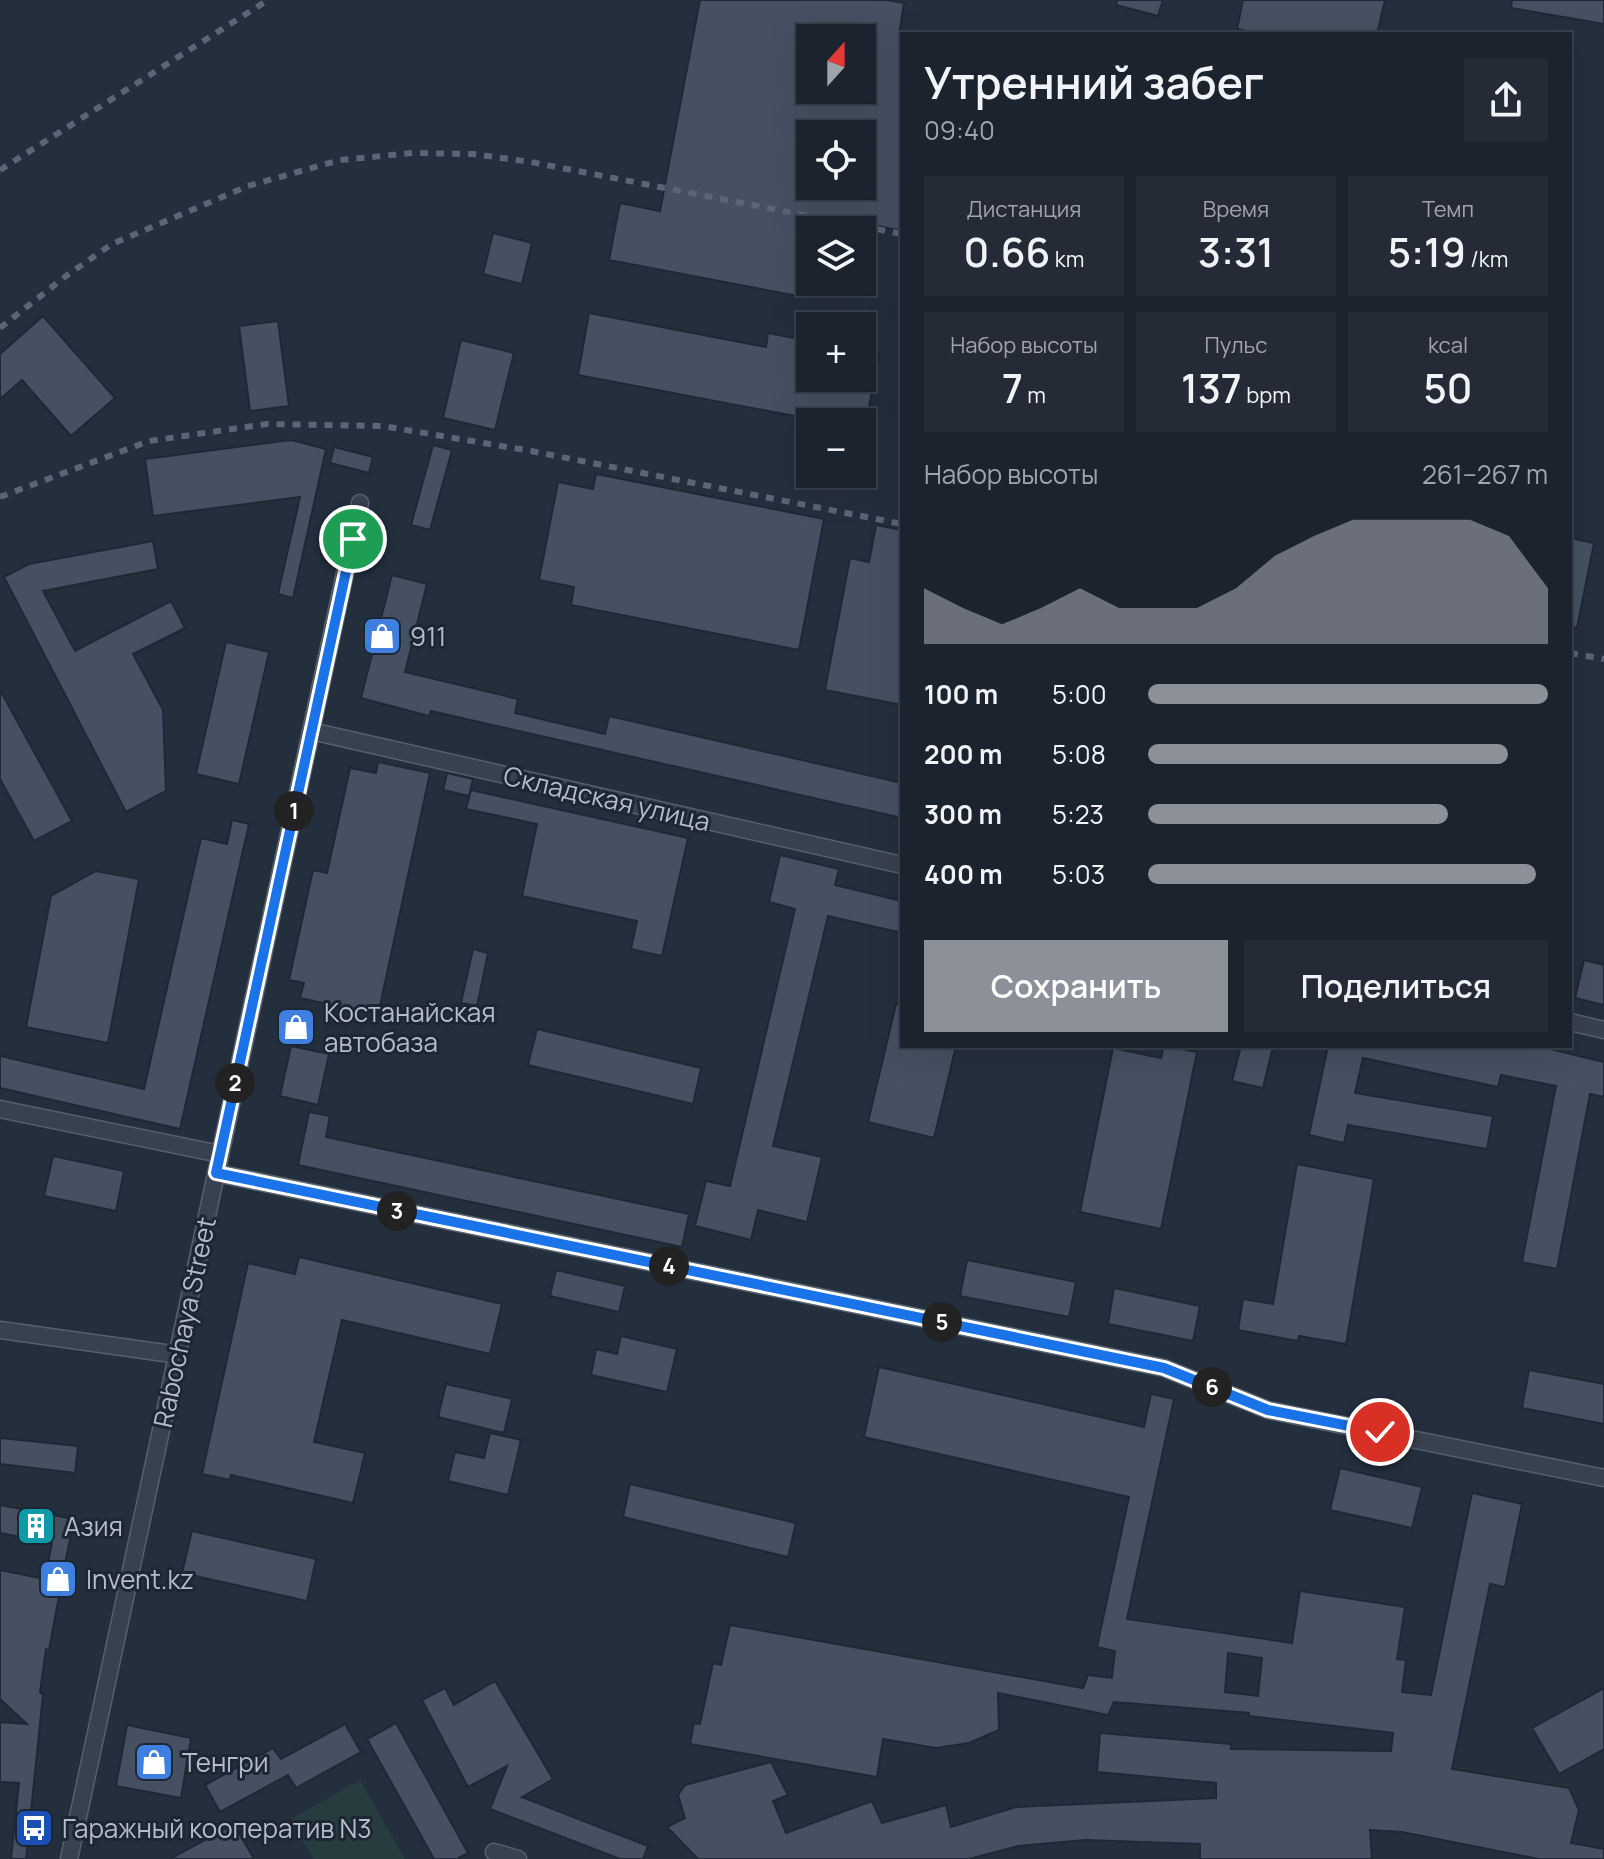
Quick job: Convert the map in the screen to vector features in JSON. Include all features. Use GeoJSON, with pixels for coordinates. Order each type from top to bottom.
{"type":"FeatureCollection","features":[{"type":"Feature","properties":{"kind":"street","name":"Rabochaya Street"},"geometry":{"type":"LineString","coordinates":[[69,1859],[360,503]]}},
{"type":"Feature","properties":{"kind":"street","name":"Складская улица"},"geometry":{"type":"LineString","coordinates":[[311,731],[900,865]]}},
{"type":"Feature","properties":{"kind":"street"},"geometry":{"type":"LineString","coordinates":[[1572,1022],[1604,1030]]}},
{"type":"Feature","properties":{"kind":"street"},"geometry":{"type":"LineString","coordinates":[[0,1109],[220,1154]]}},
{"type":"Feature","properties":{"kind":"street"},"geometry":{"type":"LineString","coordinates":[[216,1173],[1164,1368],[1268,1410],[1604,1478]]}},
{"type":"Feature","properties":{"kind":"street"},"geometry":{"type":"LineString","coordinates":[[0,1330],[179,1355]]}},
{"type":"Feature","properties":{"kind":"street"},"geometry":{"type":"LineString","coordinates":[[494,1852],[518,1859]]}},
{"type":"Feature","properties":{"kind":"green space"},"geometry":{"type":"Polygon","coordinates":[[[360,1780],[405,1859],[313,1859],[291,1819],[360,1780]]]}},
{"type":"Feature","properties":{"kind":"building"},"geometry":{"type":"Polygon","coordinates":[[[700,0],[887,0],[904,3],[899,35],[900,231],[876,226],[876,216],[796,216],[796,296],[609,260],[620,203],[660,211],[700,0]]]}},
{"type":"Feature","properties":{"kind":"building"},"geometry":{"type":"Polygon","coordinates":[[[1117,0],[1163,0],[1158,16],[1116,5],[1117,0]]]}},
{"type":"Feature","properties":{"kind":"building"},"geometry":{"type":"Polygon","coordinates":[[[1243,0],[1385,0],[1377,32],[1251,32],[1237,29],[1243,0]]]}},
{"type":"Feature","properties":{"kind":"building"},"geometry":{"type":"Polygon","coordinates":[[[1512,0],[1604,0],[1604,24],[1511,8],[1512,0]]]}},
{"type":"Feature","properties":{"kind":"building"},"geometry":{"type":"Polygon","coordinates":[[[493,233],[532,243],[522,284],[483,274],[493,233]]]}},
{"type":"Feature","properties":{"kind":"building"},"geometry":{"type":"Polygon","coordinates":[[[589,313],[766,347],[768,333],[796,338],[796,392],[872,392],[869,408],[796,408],[796,416],[578,375],[589,313]]]}},
{"type":"Feature","properties":{"kind":"building"},"geometry":{"type":"Polygon","coordinates":[[[43,316],[115,398],[71,436],[22,380],[0,399],[0,354],[43,316]]]}},
{"type":"Feature","properties":{"kind":"building"},"geometry":{"type":"Polygon","coordinates":[[[278,321],[289,406],[250,411],[239,326],[278,321]]]}},
{"type":"Feature","properties":{"kind":"building"},"geometry":{"type":"Polygon","coordinates":[[[461,340],[514,353],[495,430],[443,418],[461,340]]]}},
{"type":"Feature","properties":{"kind":"building"},"geometry":{"type":"Polygon","coordinates":[[[291,440],[326,449],[293,598],[278,594],[300,497],[153,516],[145,459],[291,440]]]}},
{"type":"Feature","properties":{"kind":"building"},"geometry":{"type":"Polygon","coordinates":[[[433,445],[452,450],[430,530],[411,525],[433,445]]]}},
{"type":"Feature","properties":{"kind":"building"},"geometry":{"type":"Polygon","coordinates":[[[334,447],[373,457],[369,473],[330,463],[334,447]]]}},
{"type":"Feature","properties":{"kind":"building"},"geometry":{"type":"Polygon","coordinates":[[[596,474],[824,519],[799,650],[571,605],[574,587],[539,580],[558,482],[593,489],[596,474]]]}},
{"type":"Feature","properties":{"kind":"building"},"geometry":{"type":"Polygon","coordinates":[[[876,525],[900,530],[900,705],[825,690],[850,558],[869,562],[876,525]]]}},
{"type":"Feature","properties":{"kind":"building"},"geometry":{"type":"Polygon","coordinates":[[[1572,538],[1594,543],[1577,628],[1572,627],[1572,538]]]}},
{"type":"Feature","properties":{"kind":"building"},"geometry":{"type":"Polygon","coordinates":[[[153,541],[158,569],[43,591],[75,651],[171,601],[185,628],[133,654],[163,710],[166,791],[126,812],[4,577],[29,564],[153,541]]]}},
{"type":"Feature","properties":{"kind":"building"},"geometry":{"type":"Polygon","coordinates":[[[392,575],[427,584],[405,672],[518,699],[515,713],[605,734],[609,716],[900,783],[900,818],[431,711],[429,716],[361,698],[392,575]]]}},
{"type":"Feature","properties":{"kind":"building"},"geometry":{"type":"Polygon","coordinates":[[[226,642],[269,652],[239,784],[196,774],[226,642]]]}},
{"type":"Feature","properties":{"kind":"building"},"geometry":{"type":"Polygon","coordinates":[[[0,690],[72,821],[34,841],[0,779],[0,690]]]}},
{"type":"Feature","properties":{"kind":"building"},"geometry":{"type":"Polygon","coordinates":[[[378,762],[430,773],[378,1015],[300,998],[304,983],[289,980],[313,870],[327,873],[350,768],[376,773],[378,762]]]}},
{"type":"Feature","properties":{"kind":"building"},"geometry":{"type":"Polygon","coordinates":[[[447,773],[473,779],[469,796],[443,790],[447,773]]]}},
{"type":"Feature","properties":{"kind":"building"},"geometry":{"type":"Polygon","coordinates":[[[471,790],[688,838],[662,956],[631,949],[637,921],[522,896],[537,824],[466,809],[471,790]]]}},
{"type":"Feature","properties":{"kind":"building"},"geometry":{"type":"Polygon","coordinates":[[[232,820],[249,824],[180,1129],[0,1088],[0,1056],[144,1089],[201,838],[227,844],[232,820]]]}},
{"type":"Feature","properties":{"kind":"building"},"geometry":{"type":"Polygon","coordinates":[[[780,855],[839,869],[835,885],[900,901],[900,933],[828,916],[773,1146],[822,1157],[807,1222],[758,1210],[751,1240],[695,1226],[706,1181],[730,1186],[795,909],[769,902],[780,855]]]}},
{"type":"Feature","properties":{"kind":"building"},"geometry":{"type":"Polygon","coordinates":[[[96,871],[139,879],[108,1043],[26,1027],[51,896],[96,871]]]}},
{"type":"Feature","properties":{"kind":"building"},"geometry":{"type":"Polygon","coordinates":[[[473,949],[488,953],[477,1006],[461,1003],[473,949]]]}},
{"type":"Feature","properties":{"kind":"building"},"geometry":{"type":"Polygon","coordinates":[[[1584,960],[1604,965],[1604,1005],[1575,998],[1584,960]]]}},
{"type":"Feature","properties":{"kind":"building"},"geometry":{"type":"Polygon","coordinates":[[[896,1004],[900,1005],[900,1048],[956,1048],[934,1138],[868,1122],[896,1004]]]}},
{"type":"Feature","properties":{"kind":"building"},"geometry":{"type":"Polygon","coordinates":[[[537,1029],[701,1068],[693,1104],[528,1065],[537,1029]]]}},
{"type":"Feature","properties":{"kind":"building"},"geometry":{"type":"Polygon","coordinates":[[[291,1046],[329,1054],[318,1105],[280,1096],[291,1046]]]}},
{"type":"Feature","properties":{"kind":"building"},"geometry":{"type":"Polygon","coordinates":[[[1113,1048],[1161,1058],[1164,1048],[1197,1052],[1161,1229],[1080,1212],[1113,1048]]]}},
{"type":"Feature","properties":{"kind":"building"},"geometry":{"type":"Polygon","coordinates":[[[1240,1048],[1273,1048],[1263,1088],[1232,1081],[1240,1048]]]}},
{"type":"Feature","properties":{"kind":"building"},"geometry":{"type":"Polygon","coordinates":[[[1328,1048],[1546,1048],[1604,1062],[1604,1097],[1590,1094],[1557,1269],[1522,1262],[1556,1086],[1501,1075],[1498,1087],[1363,1058],[1355,1093],[1493,1116],[1487,1149],[1348,1125],[1344,1143],[1309,1135],[1328,1048]]]}},
{"type":"Feature","properties":{"kind":"building"},"geometry":{"type":"Polygon","coordinates":[[[309,1112],[330,1116],[326,1137],[689,1214],[682,1247],[298,1165],[309,1112]]]}},
{"type":"Feature","properties":{"kind":"building"},"geometry":{"type":"Polygon","coordinates":[[[53,1156],[124,1171],[116,1211],[44,1196],[53,1156]]]}},
{"type":"Feature","properties":{"kind":"building"},"geometry":{"type":"Polygon","coordinates":[[[1297,1164],[1374,1179],[1346,1344],[1299,1336],[1298,1341],[1238,1330],[1243,1299],[1273,1304],[1297,1164]]]}},
{"type":"Feature","properties":{"kind":"building"},"geometry":{"type":"Polygon","coordinates":[[[299,1257],[502,1304],[490,1354],[342,1320],[314,1442],[365,1453],[353,1503],[231,1475],[230,1480],[202,1474],[248,1263],[295,1274],[299,1257]]]}},
{"type":"Feature","properties":{"kind":"building"},"geometry":{"type":"Polygon","coordinates":[[[967,1260],[1076,1282],[1069,1317],[960,1296],[967,1260]]]}},
{"type":"Feature","properties":{"kind":"building"},"geometry":{"type":"Polygon","coordinates":[[[556,1270],[625,1286],[619,1312],[550,1296],[556,1270]]]}},
{"type":"Feature","properties":{"kind":"building"},"geometry":{"type":"Polygon","coordinates":[[[1114,1288],[1200,1306],[1193,1341],[1108,1324],[1114,1288]]]}},
{"type":"Feature","properties":{"kind":"building"},"geometry":{"type":"Polygon","coordinates":[[[621,1336],[677,1349],[667,1392],[591,1375],[596,1349],[617,1354],[621,1336]]]}},
{"type":"Feature","properties":{"kind":"building"},"geometry":{"type":"Polygon","coordinates":[[[879,1367],[1144,1427],[1151,1394],[1174,1399],[1127,1619],[1292,1643],[1300,1591],[1405,1607],[1397,1659],[1406,1660],[1402,1692],[1431,1695],[1472,1493],[1522,1504],[1505,1587],[1490,1584],[1452,1769],[1569,1788],[1579,1810],[1571,1843],[1604,1849],[1604,1859],[1539,1859],[1402,1832],[1370,1830],[1372,1859],[1200,1859],[1200,1844],[1085,1840],[1018,1846],[969,1859],[698,1859],[667,1827],[685,1818],[678,1795],[685,1785],[771,1762],[788,1795],[773,1801],[786,1833],[872,1801],[882,1823],[946,1805],[951,1827],[1016,1807],[1216,1798],[1216,1783],[1097,1772],[1100,1733],[1231,1744],[1231,1749],[1391,1751],[1393,1733],[1249,1716],[1249,1713],[1114,1702],[1108,1715],[998,1693],[999,1730],[969,1743],[936,1748],[883,1739],[877,1777],[690,1744],[694,1723],[700,1724],[713,1663],[721,1665],[730,1625],[1083,1688],[1088,1675],[1112,1678],[1115,1651],[1097,1647],[1129,1497],[864,1437],[879,1367]],[[1228,1653],[1225,1692],[1258,1696],[1262,1658],[1228,1653]]]}},
{"type":"Feature","properties":{"kind":"building"},"geometry":{"type":"Polygon","coordinates":[[[1529,1370],[1604,1384],[1604,1424],[1522,1408],[1529,1370]]]}},
{"type":"Feature","properties":{"kind":"building"},"geometry":{"type":"Polygon","coordinates":[[[446,1384],[512,1399],[504,1433],[438,1417],[446,1384]]]}},
{"type":"Feature","properties":{"kind":"building"},"geometry":{"type":"Polygon","coordinates":[[[490,1433],[521,1440],[508,1495],[448,1481],[455,1452],[484,1458],[490,1433]]]}},
{"type":"Feature","properties":{"kind":"building"},"geometry":{"type":"Polygon","coordinates":[[[0,1438],[78,1446],[75,1473],[0,1464],[0,1438]]]}},
{"type":"Feature","properties":{"kind":"building"},"geometry":{"type":"Polygon","coordinates":[[[1340,1468],[1422,1487],[1412,1528],[1330,1510],[1340,1468]]]}},
{"type":"Feature","properties":{"kind":"building"},"geometry":{"type":"Polygon","coordinates":[[[630,1484],[796,1523],[788,1557],[623,1517],[630,1484]]]}},
{"type":"Feature","properties":{"kind":"building"},"geometry":{"type":"Polygon","coordinates":[[[0,1505],[74,1519],[65,1564],[73,1566],[67,1597],[59,1596],[49,1650],[46,1649],[26,1859],[11,1859],[19,1783],[0,1782],[0,1722],[27,1724],[0,1699],[0,1570],[45,1579],[52,1543],[0,1533],[0,1505]]]}},
{"type":"Feature","properties":{"kind":"building"},"geometry":{"type":"Polygon","coordinates":[[[192,1531],[316,1559],[307,1601],[182,1573],[192,1531]]]}},
{"type":"Feature","properties":{"kind":"building"},"geometry":{"type":"Polygon","coordinates":[[[495,1681],[553,1779],[522,1797],[648,1846],[643,1859],[620,1859],[490,1809],[507,1766],[468,1787],[422,1700],[445,1688],[454,1705],[495,1681]]]}},
{"type":"Feature","properties":{"kind":"building"},"geometry":{"type":"Polygon","coordinates":[[[1604,1688],[1604,1749],[1559,1774],[1532,1728],[1604,1688]]]}},
{"type":"Feature","properties":{"kind":"building"},"geometry":{"type":"Polygon","coordinates":[[[396,1723],[468,1853],[457,1859],[434,1859],[367,1739],[396,1723]]]}},
{"type":"Feature","properties":{"kind":"building"},"geometry":{"type":"Polygon","coordinates":[[[345,1724],[361,1752],[296,1788],[288,1775],[220,1812],[205,1785],[273,1748],[281,1759],[345,1724]]]}},
{"type":"Feature","properties":{"kind":"building","name":"Тенгри"},"geometry":{"type":"Polygon","coordinates":[[[127,1725],[191,1738],[181,1798],[116,1786],[127,1725]]]}},
{"type":"Feature","properties":{"kind":"building"},"geometry":{"type":"Polygon","coordinates":[[[234,1824],[254,1859],[170,1859],[234,1824]]]}},
{"type":"Feature","properties":{"kind":"railway"},"geometry":{"type":"LineString","coordinates":[[0,170],[268,0]]}},
{"type":"Feature","properties":{"kind":"railway"},"geometry":{"type":"LineString","coordinates":[[0,328],[112,244],[248,186],[340,160],[413,153],[473,154],[531,162],[900,234]]}},
{"type":"Feature","properties":{"kind":"railway"},"geometry":{"type":"LineString","coordinates":[[0,497],[149,441],[267,424],[383,426],[531,451],[900,524]]}},
{"type":"Feature","properties":{"kind":"railway"},"geometry":{"type":"LineString","coordinates":[[1572,653],[1604,659]]}},
{"type":"Feature","properties":{"kind":"place","name":"911"},"geometry":{"type":"Point","coordinates":[382,636]}},
{"type":"Feature","properties":{"kind":"place","name":"Костанайская автобаза"},"geometry":{"type":"Point","coordinates":[296,1027]}},
{"type":"Feature","properties":{"kind":"place","name":"Азия"},"geometry":{"type":"Point","coordinates":[36,1526]}},
{"type":"Feature","properties":{"kind":"place","name":"Invent.kz"},"geometry":{"type":"Point","coordinates":[58,1579]}},
{"type":"Feature","properties":{"kind":"place","name":"Тенгри"},"geometry":{"type":"Point","coordinates":[154,1762]}},
{"type":"Feature","properties":{"kind":"place","name":"Гаражный кооператив N3"},"geometry":{"type":"Point","coordinates":[34,1828]}},
{"type":"Feature","properties":{"kind":"route"},"geometry":{"type":"LineString","coordinates":[[353,539],[216,1173],[1164,1368],[1268,1410],[1380,1432]]}}]}
